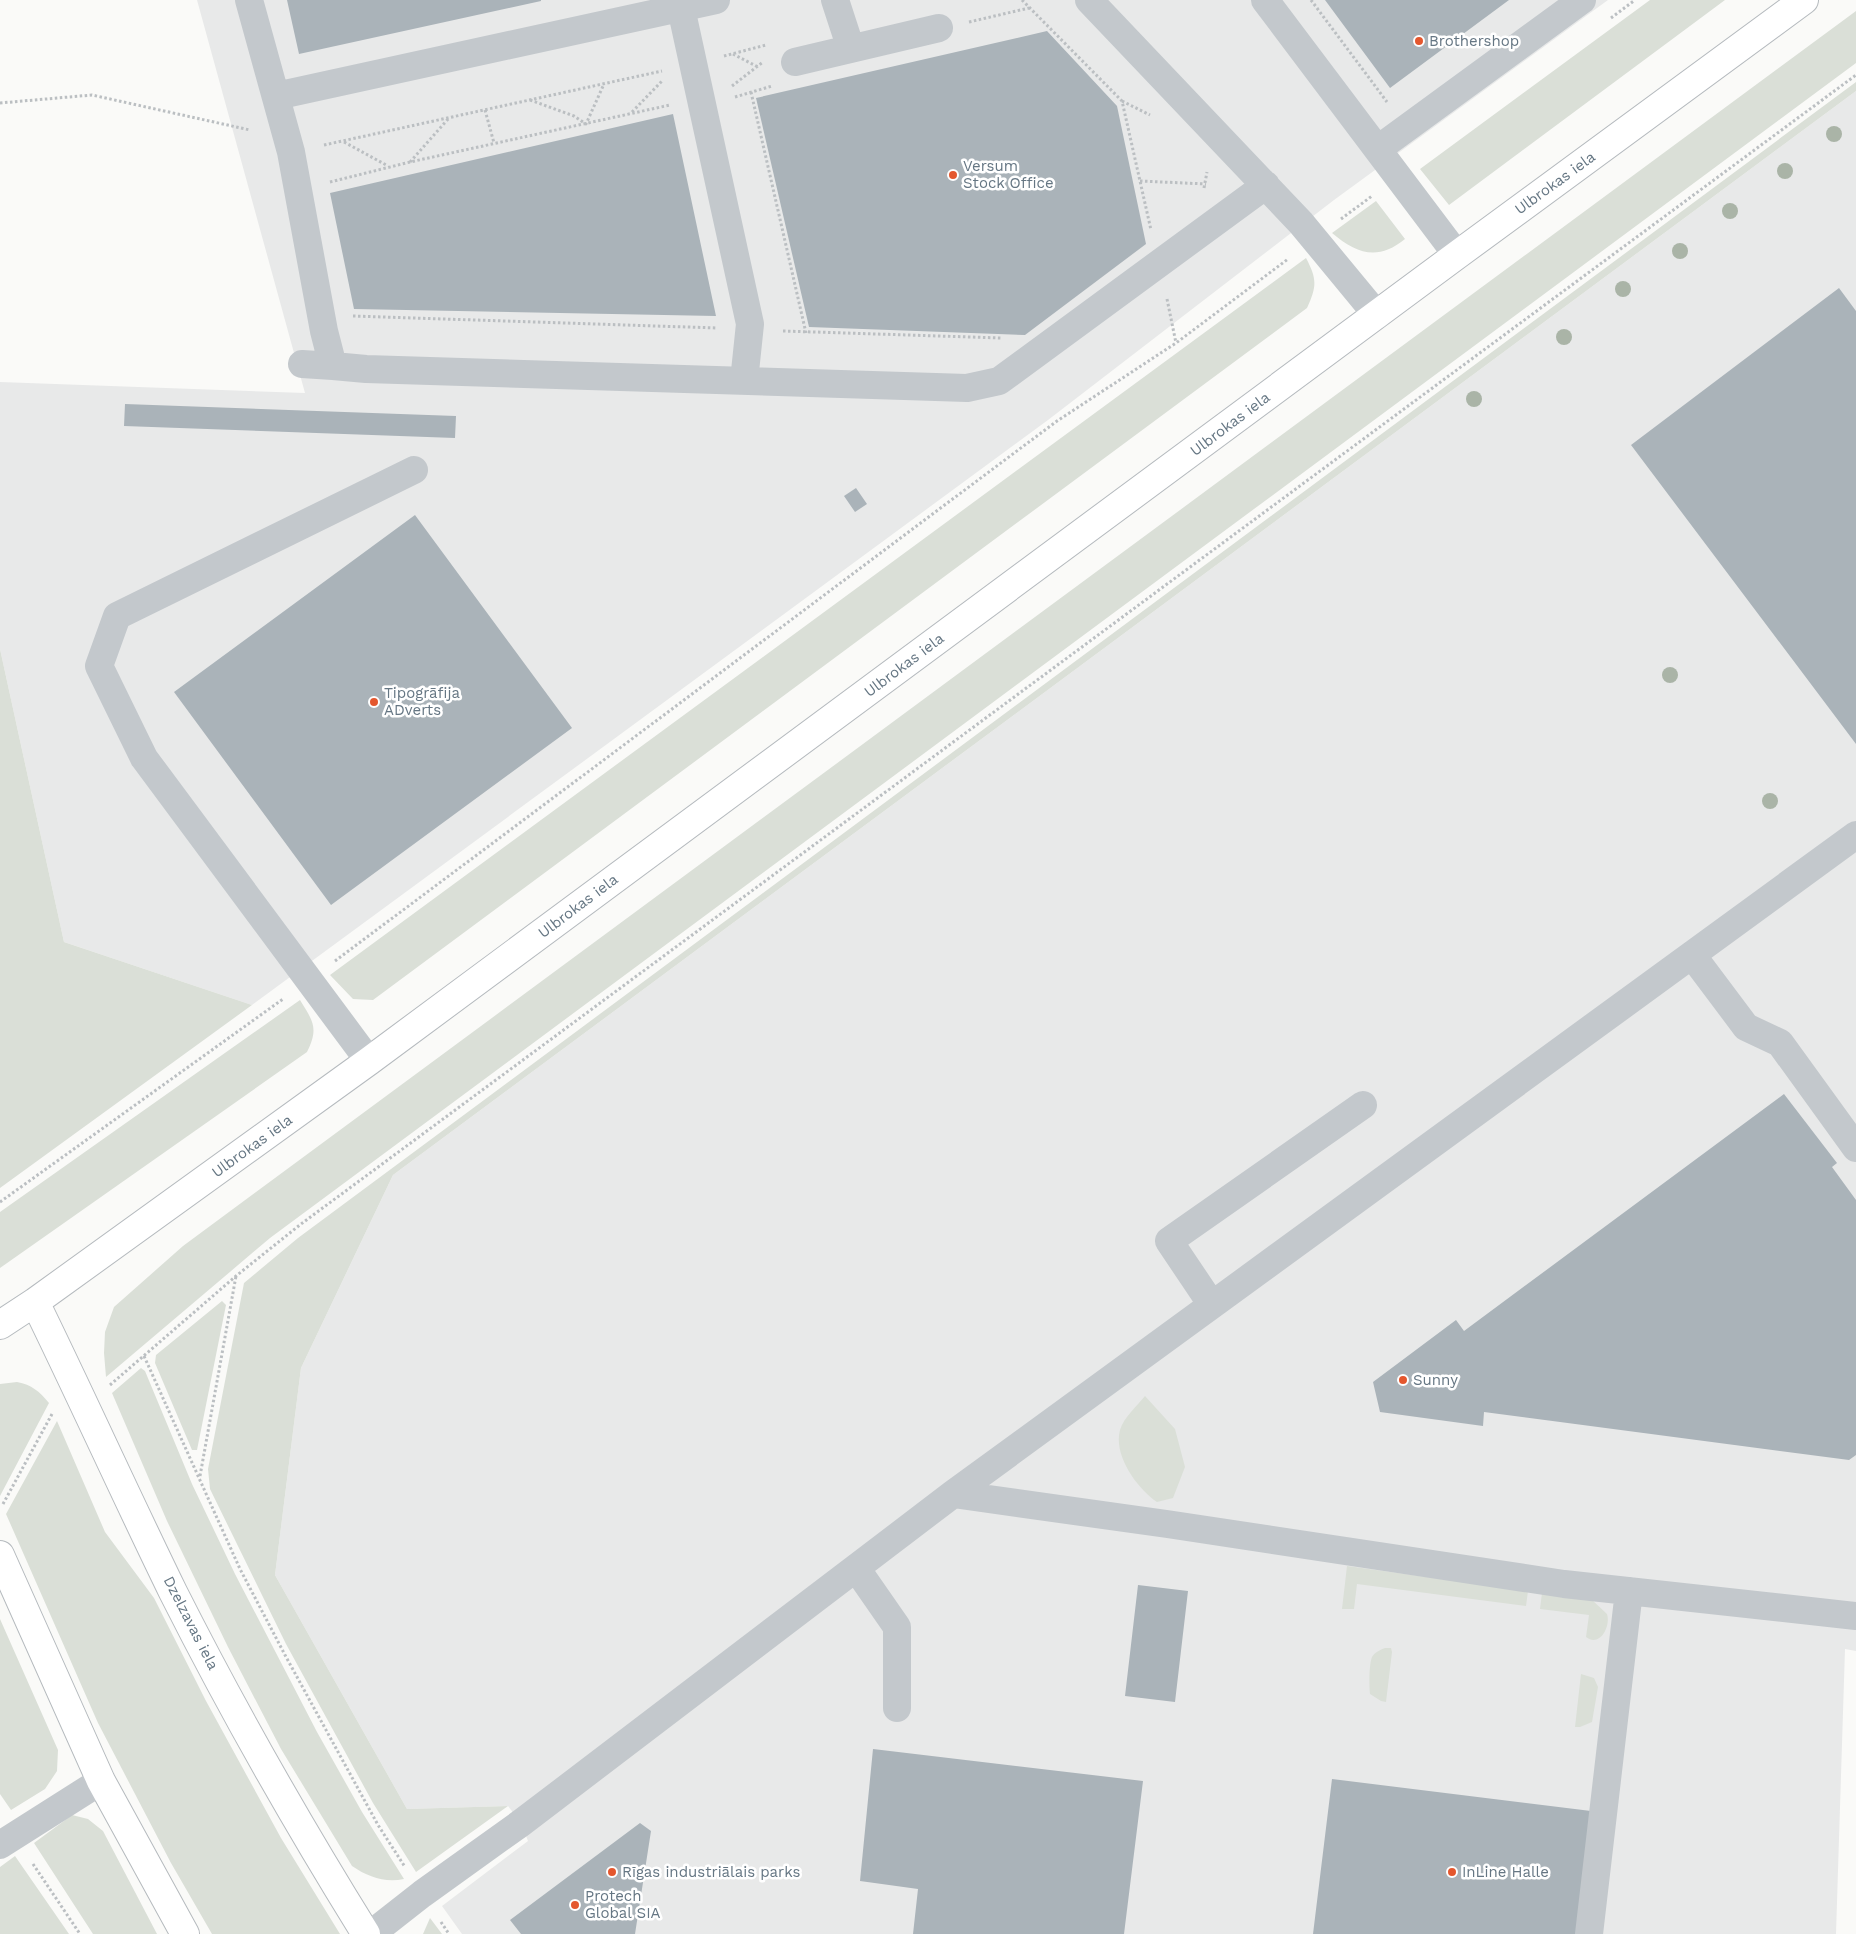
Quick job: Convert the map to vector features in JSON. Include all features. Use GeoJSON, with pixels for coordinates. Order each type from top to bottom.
{"type":"FeatureCollection","features":[{"type":"Feature","properties":{"kind":"main road","name":"Ulbrokas iela"},"geometry":{"type":"LineString","coordinates":[[0,1325],[35,1302],[369,1061],[1804,0]]}},
{"type":"Feature","properties":{"kind":"main road","name":"Dzelzavas iela"},"geometry":{"type":"LineString","coordinates":[[35,1302],[174,1592],[266,1767],[312,1847],[366,1934]]}},
{"type":"Feature","properties":{"kind":"main road"},"geometry":{"type":"LineString","coordinates":[[0,1555],[101,1781],[185,1934]]}},
{"type":"Feature","properties":{"kind":"street"},"geometry":{"type":"LineString","coordinates":[[250,0],[289,145],[324,331],[333,366]]}},
{"type":"Feature","properties":{"kind":"street"},"geometry":{"type":"LineString","coordinates":[[276,96],[716,0]]}},
{"type":"Feature","properties":{"kind":"street"},"geometry":{"type":"LineString","coordinates":[[836,0],[851,49]]}},
{"type":"Feature","properties":{"kind":"street"},"geometry":{"type":"LineString","coordinates":[[1089,0],[1266,185],[1314,239],[1377,316]]}},
{"type":"Feature","properties":{"kind":"street"},"geometry":{"type":"LineString","coordinates":[[1264,0],[1457,255]]}},
{"type":"Feature","properties":{"kind":"street"},"geometry":{"type":"LineString","coordinates":[[1378,149],[1582,0]]}},
{"type":"Feature","properties":{"kind":"street"},"geometry":{"type":"LineString","coordinates":[[681,8],[682,66],[712,96],[750,324],[744,381]]}},
{"type":"Feature","properties":{"kind":"street"},"geometry":{"type":"LineString","coordinates":[[796,62],[939,28]]}},
{"type":"Feature","properties":{"kind":"street"},"geometry":{"type":"LineString","coordinates":[[302,364],[376,370],[967,388],[999,381],[1266,185]]}},
{"type":"Feature","properties":{"kind":"street"},"geometry":{"type":"LineString","coordinates":[[369,1061],[144,758],[99,666],[117,616],[414,470]]}},
{"type":"Feature","properties":{"kind":"street"},"geometry":{"type":"LineString","coordinates":[[371,1934],[422,1894],[521,1823],[953,1494],[1856,835]]}},
{"type":"Feature","properties":{"kind":"street"},"geometry":{"type":"LineString","coordinates":[[1692,955],[1746,1027],[1780,1043],[1856,1148]]}},
{"type":"Feature","properties":{"kind":"street"},"geometry":{"type":"LineString","coordinates":[[1212,1305],[1169,1241],[1363,1105]]}},
{"type":"Feature","properties":{"kind":"street"},"geometry":{"type":"LineString","coordinates":[[953,1494],[1564,1584],[1856,1616]]}},
{"type":"Feature","properties":{"kind":"street"},"geometry":{"type":"LineString","coordinates":[[856,1568],[897,1627],[897,1708]]}},
{"type":"Feature","properties":{"kind":"street"},"geometry":{"type":"LineString","coordinates":[[1589,1934],[1629,1591]]}},
{"type":"Feature","properties":{"kind":"street"},"geometry":{"type":"LineString","coordinates":[[7,1841],[101,1781]]}},
{"type":"Feature","properties":{"kind":"path"},"geometry":{"type":"LineString","coordinates":[[1022,0],[1122,100],[1176,343]]}},
{"type":"Feature","properties":{"kind":"path"},"geometry":{"type":"LineString","coordinates":[[1311,0],[1407,128]]}},
{"type":"Feature","properties":{"kind":"path"},"geometry":{"type":"LineString","coordinates":[[1603,24],[1635,0]]}},
{"type":"Feature","properties":{"kind":"path"},"geometry":{"type":"LineString","coordinates":[[939,28],[1030,8]]}},
{"type":"Feature","properties":{"kind":"path"},"geometry":{"type":"LineString","coordinates":[[0,104],[92,95],[289,145],[342,141],[604,84],[771,44]]}},
{"type":"Feature","properties":{"kind":"path"},"geometry":{"type":"LineString","coordinates":[[712,96],[769,57]]}},
{"type":"Feature","properties":{"kind":"path"},"geometry":{"type":"LineString","coordinates":[[630,114],[665,79],[682,66]]}},
{"type":"Feature","properties":{"kind":"path"},"geometry":{"type":"LineString","coordinates":[[109,1386],[236,1276],[309,1218],[1856,75]]}},
{"type":"Feature","properties":{"kind":"path"},"geometry":{"type":"LineString","coordinates":[[586,124],[604,84]]}},
{"type":"Feature","properties":{"kind":"path"},"geometry":{"type":"LineString","coordinates":[[321,184],[410,162],[712,96],[731,98],[778,84]]}},
{"type":"Feature","properties":{"kind":"path"},"geometry":{"type":"LineString","coordinates":[[751,92],[806,332]]}},
{"type":"Feature","properties":{"kind":"path"},"geometry":{"type":"LineString","coordinates":[[530,100],[574,116],[586,124]]}},
{"type":"Feature","properties":{"kind":"path"},"geometry":{"type":"LineString","coordinates":[[485,110],[494,144]]}},
{"type":"Feature","properties":{"kind":"path"},"geometry":{"type":"LineString","coordinates":[[410,162],[450,118]]}},
{"type":"Feature","properties":{"kind":"path"},"geometry":{"type":"LineString","coordinates":[[342,141],[389,167]]}},
{"type":"Feature","properties":{"kind":"path"},"geometry":{"type":"LineString","coordinates":[[0,1202],[309,980],[1057,421],[1176,343],[1398,176]]}},
{"type":"Feature","properties":{"kind":"path"},"geometry":{"type":"LineString","coordinates":[[1140,180],[1206,184]]}},
{"type":"Feature","properties":{"kind":"path"},"geometry":{"type":"LineString","coordinates":[[200,1477],[236,1276]]}},
{"type":"Feature","properties":{"kind":"path"},"geometry":{"type":"LineString","coordinates":[[144,1356],[240,1569],[378,1825],[422,1894]]}},
{"type":"Feature","properties":{"kind":"path"},"geometry":{"type":"LineString","coordinates":[[3,1504],[53,1414]]}},
{"type":"Feature","properties":{"kind":"path"},"geometry":{"type":"LineString","coordinates":[[7,1841],[80,1934]]}},
{"type":"Feature","properties":{"kind":"shaded area"},"geometry":{"type":"Polygon","coordinates":[[[197,0],[1608,0],[1334,200],[1048,420],[252,1005],[64,942],[0,649],[0,382],[305,393],[197,0]]]}},
{"type":"Feature","properties":{"kind":"shaded area"},"geometry":{"type":"Polygon","coordinates":[[[1650,0],[1725,0],[1449,205],[1420,169],[1650,0]]]}},
{"type":"Feature","properties":{"kind":"shaded area"},"geometry":{"type":"Polygon","coordinates":[[[1856,11],[1856,63],[270,1238],[106,1377],[105,1332],[114,1307],[183,1246],[1856,11]]]}},
{"type":"Feature","properties":{"kind":"shaded area"},"geometry":{"type":"Polygon","coordinates":[[[1856,82],[1856,91],[393,1175],[301,1368],[275,1575],[407,1809],[508,1806],[416,1872],[373,1803],[286,1644],[210,1489],[208,1469],[244,1283],[298,1238],[1856,82]]]}},
{"type":"Feature","properties":{"kind":"shaded area","name":"Rīgas industriālais parks"},"geometry":{"type":"Polygon","coordinates":[[[1856,91],[1856,1651],[1845,1649],[1836,1934],[462,1934],[442,1906],[528,1841],[521,1823],[508,1806],[407,1809],[275,1575],[301,1368],[393,1175],[1856,91]]]}},
{"type":"Feature","properties":{"kind":"shaded area"},"geometry":{"type":"Polygon","coordinates":[[[1376,201],[1405,239],[1386,250],[1368,252],[1350,246],[1332,233],[1376,201]]]}},
{"type":"Feature","properties":{"kind":"shaded area"},"geometry":{"type":"Polygon","coordinates":[[[1306,258],[1314,277],[1313,294],[1307,308],[373,1000],[353,999],[330,975],[1306,258]]]}},
{"type":"Feature","properties":{"kind":"shaded area"},"geometry":{"type":"Polygon","coordinates":[[[0,649],[64,942],[252,1005],[0,1188],[0,649]]]}},
{"type":"Feature","properties":{"kind":"shaded area"},"geometry":{"type":"Polygon","coordinates":[[[300,1000],[313,1025],[313,1037],[307,1052],[0,1268],[0,1212],[300,1000]]]}},
{"type":"Feature","properties":{"kind":"shaded area"},"geometry":{"type":"Polygon","coordinates":[[[222,1301],[226,1305],[197,1450],[192,1450],[155,1363],[156,1355],[222,1301]]]}},
{"type":"Feature","properties":{"kind":"shaded area"},"geometry":{"type":"Polygon","coordinates":[[[141,1368],[145,1371],[192,1484],[235,1574],[317,1732],[362,1812],[404,1879],[383,1880],[352,1866],[281,1749],[228,1647],[167,1521],[112,1393],[141,1368]]]}},
{"type":"Feature","properties":{"kind":"shaded area"},"geometry":{"type":"Polygon","coordinates":[[[17,1382],[35,1389],[49,1403],[0,1496],[0,1384],[17,1382]]]}},
{"type":"Feature","properties":{"kind":"shaded area"},"geometry":{"type":"Polygon","coordinates":[[[1145,1396],[1175,1429],[1185,1467],[1173,1498],[1157,1502],[1135,1480],[1120,1450],[1120,1430],[1124,1421],[1145,1396]]]}},
{"type":"Feature","properties":{"kind":"shaded area"},"geometry":{"type":"Polygon","coordinates":[[[57,1421],[105,1532],[154,1598],[206,1701],[281,1838],[340,1934],[212,1934],[171,1863],[98,1723],[6,1514],[57,1421]]]}},
{"type":"Feature","properties":{"kind":"shaded area"},"geometry":{"type":"Polygon","coordinates":[[[1347,1566],[1528,1591],[1526,1606],[1357,1584],[1354,1609],[1342,1609],[1347,1566]]]}},
{"type":"Feature","properties":{"kind":"shaded area"},"geometry":{"type":"Polygon","coordinates":[[[1542,1593],[1591,1599],[1607,1614],[1606,1629],[1603,1634],[1596,1640],[1586,1637],[1589,1615],[1540,1609],[1542,1593]]]}},
{"type":"Feature","properties":{"kind":"shaded area"},"geometry":{"type":"Polygon","coordinates":[[[0,1619],[58,1750],[57,1771],[45,1789],[11,1810],[0,1794],[0,1619]]]}},
{"type":"Feature","properties":{"kind":"shaded area"},"geometry":{"type":"Polygon","coordinates":[[[1385,1648],[1391,1648],[1392,1652],[1386,1702],[1370,1694],[1369,1686],[1372,1657],[1376,1652],[1385,1648]]]}},
{"type":"Feature","properties":{"kind":"shaded area"},"geometry":{"type":"Polygon","coordinates":[[[1581,1674],[1594,1678],[1598,1687],[1592,1722],[1575,1727],[1581,1674]]]}},
{"type":"Feature","properties":{"kind":"shaded area"},"geometry":{"type":"Polygon","coordinates":[[[72,1815],[88,1819],[103,1831],[157,1934],[93,1934],[34,1843],[72,1815]]]}},
{"type":"Feature","properties":{"kind":"shaded area"},"geometry":{"type":"Polygon","coordinates":[[[15,1856],[69,1934],[0,1934],[0,1867],[15,1856]]]}},
{"type":"Feature","properties":{"kind":"shaded area"},"geometry":{"type":"Polygon","coordinates":[[[430,1918],[442,1934],[423,1934],[430,1918]]]}},
{"type":"Feature","properties":{"kind":"building"},"geometry":{"type":"Polygon","coordinates":[[[287,0],[541,0],[541,1],[299,54],[287,0]]]}},
{"type":"Feature","properties":{"kind":"building"},"geometry":{"type":"Polygon","coordinates":[[[1325,0],[1509,0],[1390,88],[1325,0]]]}},
{"type":"Feature","properties":{"kind":"building","name":"Versum Stock Office"},"geometry":{"type":"Polygon","coordinates":[[[1047,31],[1117,106],[1146,244],[1025,335],[809,327],[756,98],[1047,31]]]}},
{"type":"Feature","properties":{"kind":"building"},"geometry":{"type":"Polygon","coordinates":[[[673,114],[716,316],[354,309],[330,193],[673,114]]]}},
{"type":"Feature","properties":{"kind":"building"},"geometry":{"type":"Polygon","coordinates":[[[1839,288],[1856,311],[1856,744],[1631,445],[1839,288]]]}},
{"type":"Feature","properties":{"kind":"building"},"geometry":{"type":"Polygon","coordinates":[[[125,404],[456,416],[455,438],[124,426],[125,404]]]}},
{"type":"Feature","properties":{"kind":"building"},"geometry":{"type":"Polygon","coordinates":[[[856,488],[867,504],[855,512],[844,496],[856,488]]]}},
{"type":"Feature","properties":{"kind":"building"},"geometry":{"type":"Polygon","coordinates":[[[415,515],[572,728],[331,905],[174,692],[415,515]]]}},
{"type":"Feature","properties":{"kind":"building"},"geometry":{"type":"Polygon","coordinates":[[[1784,1094],[1837,1163],[1832,1167],[1856,1200],[1856,1455],[1849,1460],[1484,1412],[1483,1426],[1380,1412],[1373,1382],[1456,1320],[1464,1331],[1784,1094]]]}},
{"type":"Feature","properties":{"kind":"building"},"geometry":{"type":"Polygon","coordinates":[[[1138,1585],[1188,1591],[1175,1702],[1125,1696],[1138,1585]]]}},
{"type":"Feature","properties":{"kind":"building"},"geometry":{"type":"Polygon","coordinates":[[[873,1749],[1143,1781],[1124,1934],[913,1934],[918,1889],[860,1881],[873,1749]]]}},
{"type":"Feature","properties":{"kind":"building","name":"InLine Halle"},"geometry":{"type":"Polygon","coordinates":[[[1332,1779],[1591,1811],[1576,1934],[1313,1934],[1332,1779]]]}},
{"type":"Feature","properties":{"kind":"building"},"geometry":{"type":"Polygon","coordinates":[[[640,1823],[651,1831],[635,1934],[521,1934],[510,1920],[640,1823]]]}},
{"type":"Feature","properties":{"kind":"place","name":"Brothershop"},"geometry":{"type":"Point","coordinates":[1419,41]}},
{"type":"Feature","properties":{"kind":"place","name":"Versum Stock Office"},"geometry":{"type":"Point","coordinates":[953,175]}},
{"type":"Feature","properties":{"kind":"place","name":"Tipogrāfija ADverts"},"geometry":{"type":"Point","coordinates":[374,702]}},
{"type":"Feature","properties":{"kind":"place","name":"Sunny"},"geometry":{"type":"Point","coordinates":[1403,1380]}},
{"type":"Feature","properties":{"kind":"place","name":"Rīgas industriālais parks"},"geometry":{"type":"Point","coordinates":[612,1872]}},
{"type":"Feature","properties":{"kind":"place","name":"InLine Halle"},"geometry":{"type":"Point","coordinates":[1452,1872]}},
{"type":"Feature","properties":{"kind":"place","name":"Protech Global SIA"},"geometry":{"type":"Point","coordinates":[575,1905]}}]}
